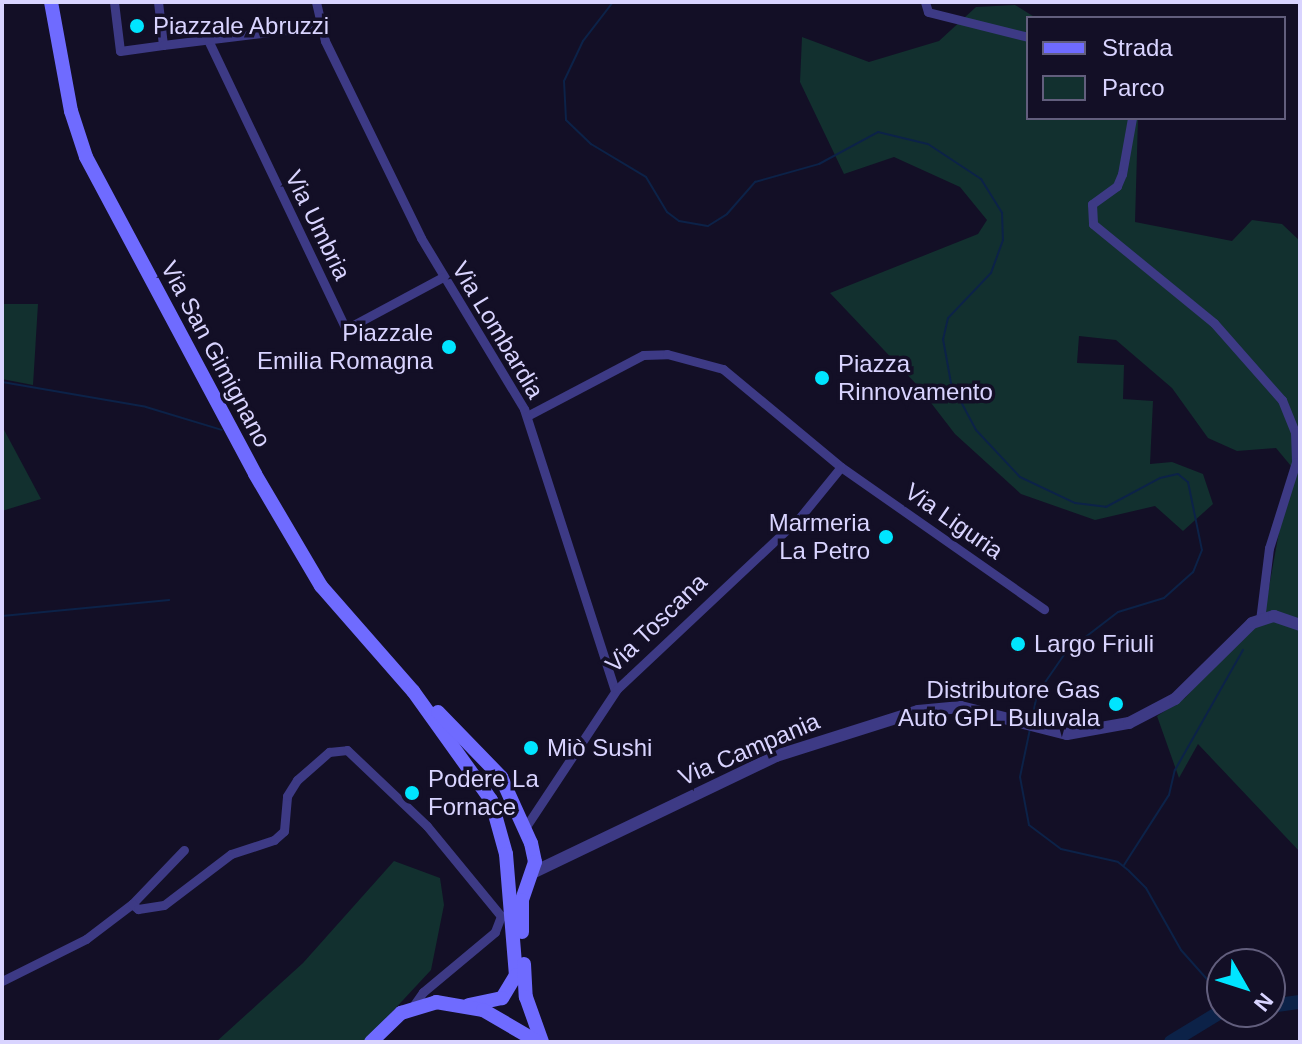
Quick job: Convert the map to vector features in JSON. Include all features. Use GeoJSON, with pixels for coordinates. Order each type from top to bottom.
{"type":"FeatureCollection","features":[{"type":"Feature","properties":{"kind":"main road","name":"Via San Gimignano"},"geometry":{"type":"LineString","coordinates":[[51,2],[74,124],[95,177],[304,560],[344,614],[413,691],[491,764],[525,828],[533,849],[532,873],[521,908],[526,997],[540,1042]]}},
{"type":"Feature","properties":{"kind":"main road","name":"Via San Gimignano"},"geometry":{"type":"LineString","coordinates":[[413,691],[485,788],[506,860],[516,971],[499,1017]]}},
{"type":"Feature","properties":{"kind":"main road"},"geometry":{"type":"LineString","coordinates":[[525,828],[506,860],[519,877],[532,873]]}},
{"type":"Feature","properties":{"kind":"main road"},"geometry":{"type":"LineString","coordinates":[[371,1042],[414,1005],[469,1005],[505,996],[526,997]]}},
{"type":"Feature","properties":{"kind":"main road"},"geometry":{"type":"LineString","coordinates":[[469,1005],[499,1017],[540,1042]]}},
{"type":"Feature","properties":{"kind":"main road"},"geometry":{"type":"LineString","coordinates":[[516,1027],[527,1022],[532,1012]]}},
{"type":"Feature","properties":{"kind":"street"},"geometry":{"type":"LineString","coordinates":[[114,2],[120,51],[320,26]]}},
{"type":"Feature","properties":{"kind":"street"},"geometry":{"type":"LineString","coordinates":[[158,2],[163,45]]}},
{"type":"Feature","properties":{"kind":"street","name":"Via Lombardia"},"geometry":{"type":"LineString","coordinates":[[316,2],[320,26],[443,277],[527,416],[615,691]]}},
{"type":"Feature","properties":{"kind":"street"},"geometry":{"type":"LineString","coordinates":[[925,2],[928,12],[1026,37]]}},
{"type":"Feature","properties":{"kind":"street","name":"Via Umbria"},"geometry":{"type":"LineString","coordinates":[[208,40],[346,329],[443,277]]}},
{"type":"Feature","properties":{"kind":"street"},"geometry":{"type":"LineString","coordinates":[[1132,120],[1122,174],[1117,186],[1092,204],[1093,224],[1214,323],[1282,400],[1295,432],[1296,462],[1269,548],[1260,620],[1280,617],[1300,625]]}},
{"type":"Feature","properties":{"kind":"street"},"geometry":{"type":"LineString","coordinates":[[527,416],[648,354],[674,355],[727,371],[841,467]]}},
{"type":"Feature","properties":{"kind":"street","name":"Via Liguria"},"geometry":{"type":"LineString","coordinates":[[841,467],[1044,609]]}},
{"type":"Feature","properties":{"kind":"street","name":"Via Toscana"},"geometry":{"type":"LineString","coordinates":[[525,828],[615,691],[801,516],[841,467]]}},
{"type":"Feature","properties":{"kind":"street","name":"Via Campania"},"geometry":{"type":"LineString","coordinates":[[532,873],[768,760],[829,737],[945,706],[1051,732],[1086,733],[1153,714],[1260,620]]}},
{"type":"Feature","properties":{"kind":"street"},"geometry":{"type":"LineString","coordinates":[[132,904],[138,909],[164,905],[231,854],[274,840],[284,831],[287,796],[297,780],[329,752],[347,750],[427,826],[497,910],[501,921],[419,995],[414,1005]]}},
{"type":"Feature","properties":{"kind":"street"},"geometry":{"type":"LineString","coordinates":[[533,849],[558,862]]}},
{"type":"Feature","properties":{"kind":"street"},"geometry":{"type":"LineString","coordinates":[[2,981],[86,939],[132,904],[184,850]]}},
{"type":"Feature","properties":{"kind":"green space"},"geometry":{"type":"Polygon","coordinates":[[[1015,5],[1033,16],[1026,16],[1026,120],[1138,120],[1135,222],[1232,241],[1252,220],[1282,224],[1300,241],[1300,852],[1198,744],[1179,778],[1157,716],[1185,698],[1265,609],[1291,466],[1276,448],[1237,451],[1208,438],[1172,388],[1116,340],[1079,336],[1077,363],[1124,365],[1123,399],[1153,401],[1150,464],[1172,462],[1203,474],[1213,504],[1183,531],[1155,506],[1095,520],[1021,494],[955,434],[918,386],[830,293],[978,234],[987,220],[960,187],[894,157],[844,174],[800,82],[802,37],[869,62],[939,41],[976,7],[1015,5]]]}},
{"type":"Feature","properties":{"kind":"green space"},"geometry":{"type":"Polygon","coordinates":[[[2,304],[38,304],[33,385],[2,379],[2,304]]]}},
{"type":"Feature","properties":{"kind":"green space"},"geometry":{"type":"Polygon","coordinates":[[[2,426],[41,499],[2,511],[2,426]]]}},
{"type":"Feature","properties":{"kind":"green space"},"geometry":{"type":"Polygon","coordinates":[[[394,861],[440,878],[444,905],[431,970],[364,1042],[216,1042],[303,963],[394,861]]]}},
{"type":"Feature","properties":{"kind":"waterway"},"geometry":{"type":"LineString","coordinates":[[613,2],[583,41],[564,81],[566,120],[591,144],[646,177],[667,212],[679,221],[708,226],[727,214],[755,182],[819,164],[878,132],[928,144],[981,179],[1002,213],[1003,240],[991,273],[948,318],[943,339],[951,383],[976,430],[1020,477],[1075,503],[1106,507],[1160,478],[1178,474],[1188,482],[1202,550],[1193,572],[1164,598],[1118,612],[1066,652],[1037,694],[1032,719]]}},
{"type":"Feature","properties":{"kind":"waterway"},"geometry":{"type":"LineString","coordinates":[[2,382],[146,407],[222,430]]}},
{"type":"Feature","properties":{"kind":"waterway"},"geometry":{"type":"LineString","coordinates":[[2,616],[169,600]]}},
{"type":"Feature","properties":{"kind":"waterway"},"geometry":{"type":"LineString","coordinates":[[1124,865],[1169,795],[1175,770],[1243,650]]}},
{"type":"Feature","properties":{"kind":"waterway"},"geometry":{"type":"LineString","coordinates":[[1030,729],[1020,777],[1029,825],[1061,849],[1118,862],[1129,871],[1146,888],[1181,950],[1206,978]]}},
{"type":"Feature","properties":{"kind":"waterway"},"geometry":{"type":"LineString","coordinates":[[1286,1004],[1300,1002]]}},
{"type":"Feature","properties":{"kind":"waterway"},"geometry":{"type":"LineString","coordinates":[[1171,1042],[1206,1021]]}},
{"type":"Feature","properties":{"kind":"place","name":"Piazzale Abruzzi"},"geometry":{"type":"Point","coordinates":[137,26]}},
{"type":"Feature","properties":{"kind":"place","name":"Piazzale Emilia Romagna"},"geometry":{"type":"Point","coordinates":[449,347]}},
{"type":"Feature","properties":{"kind":"place","name":"Piazza Rinnovamento"},"geometry":{"type":"Point","coordinates":[822,378]}},
{"type":"Feature","properties":{"kind":"place","name":"Marmeria La Petro"},"geometry":{"type":"Point","coordinates":[886,537]}},
{"type":"Feature","properties":{"kind":"place","name":"Largo Friuli"},"geometry":{"type":"Point","coordinates":[1018,644]}},
{"type":"Feature","properties":{"kind":"place","name":"Distributore Gas Auto GPL Buluvala"},"geometry":{"type":"Point","coordinates":[1116,704]}},
{"type":"Feature","properties":{"kind":"place","name":"Miò Sushi"},"geometry":{"type":"Point","coordinates":[531,748]}},
{"type":"Feature","properties":{"kind":"place","name":"Podere La Fornace"},"geometry":{"type":"Point","coordinates":[412,793]}}]}
